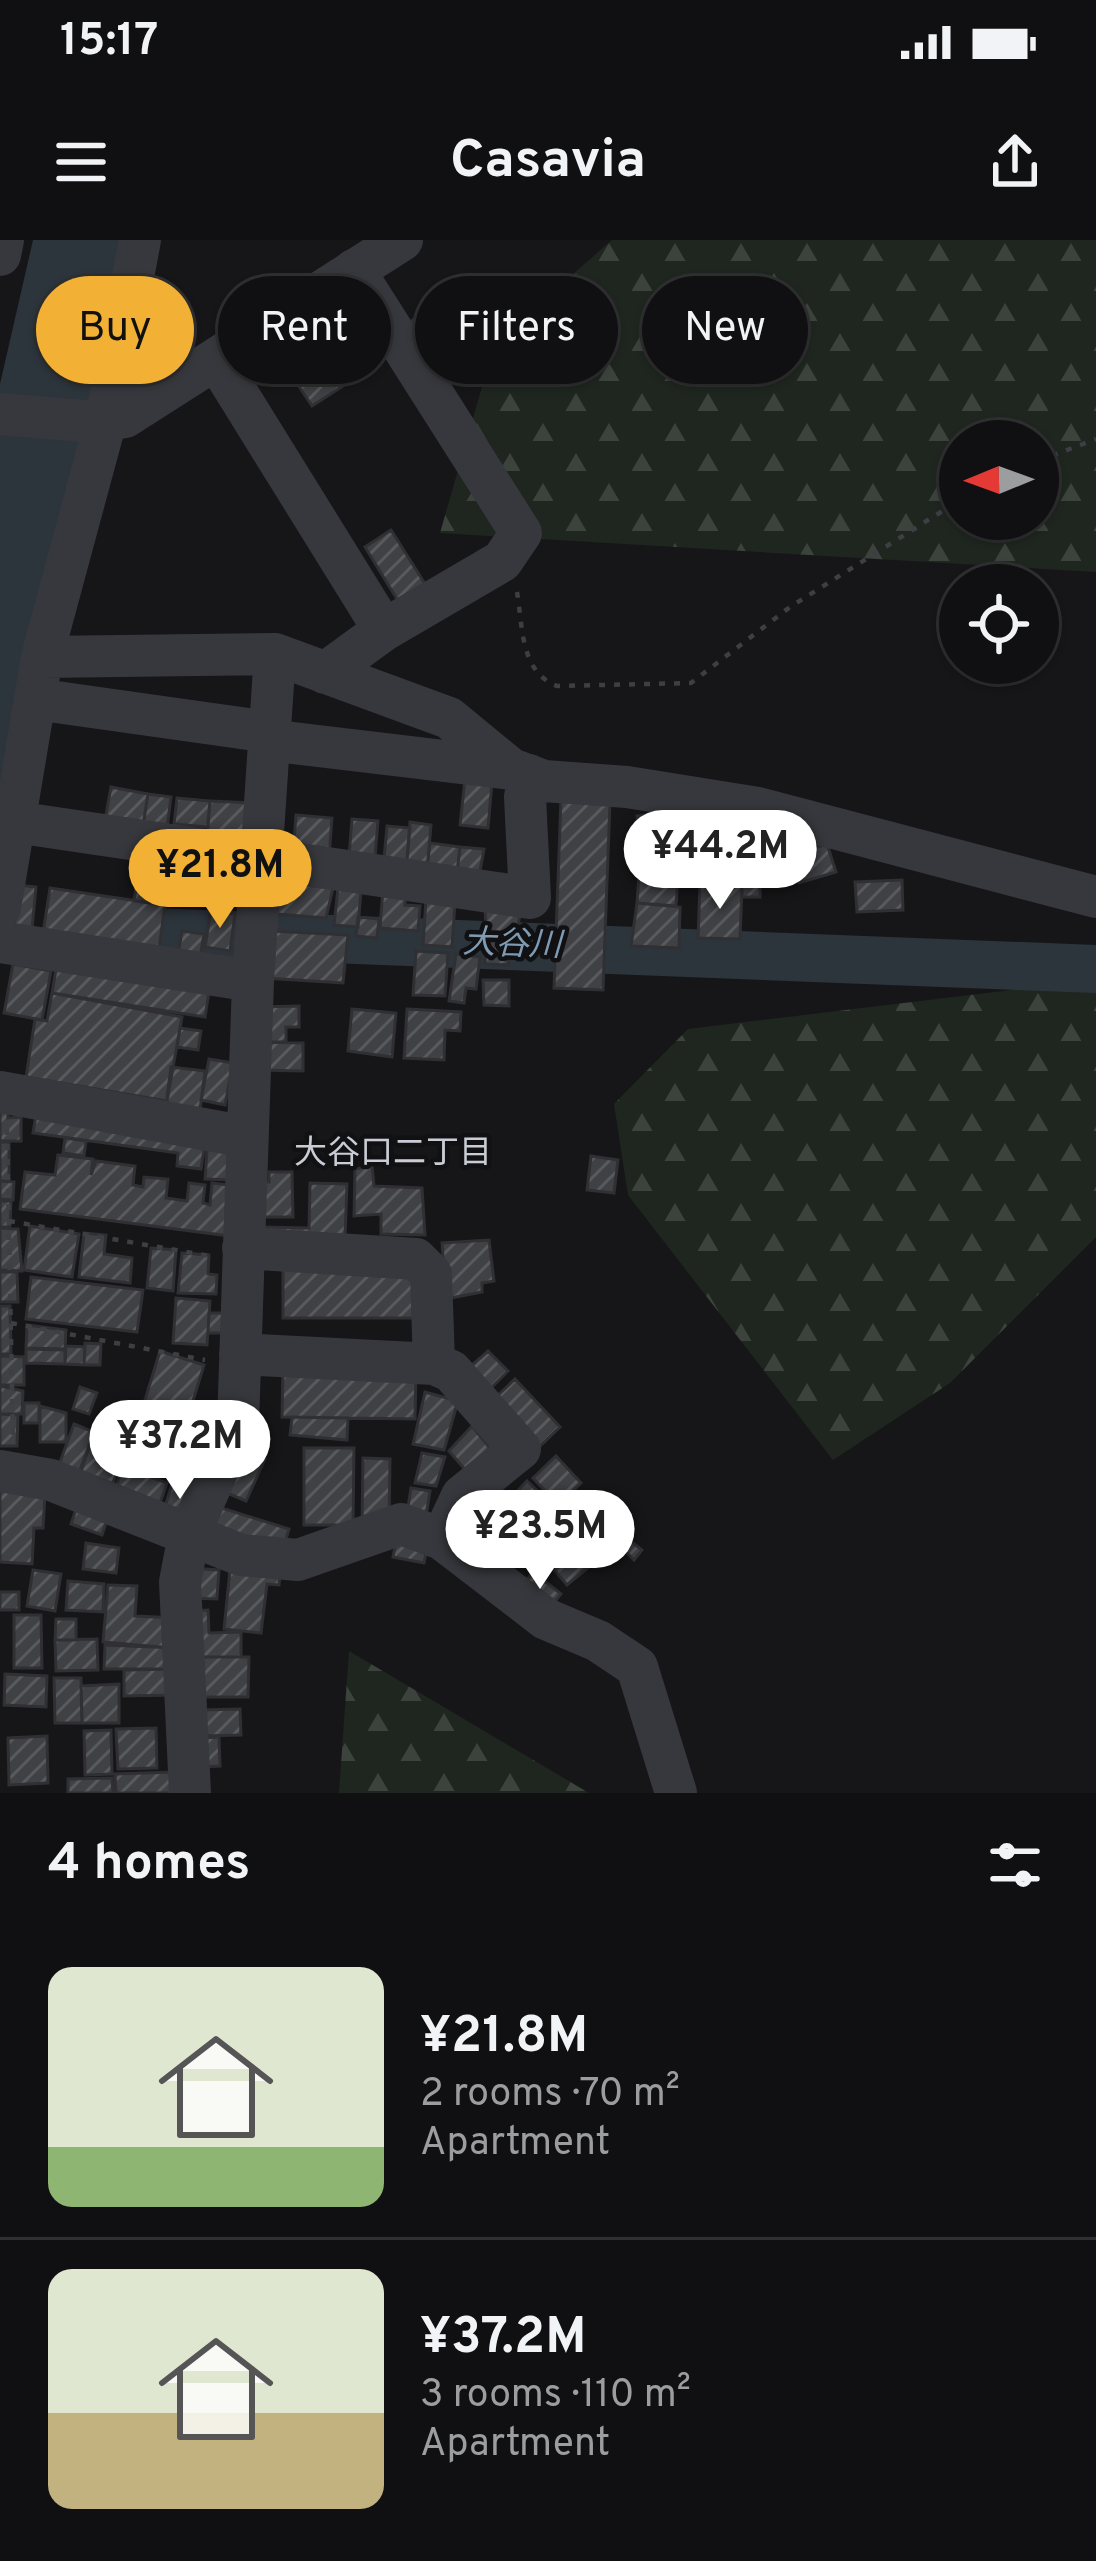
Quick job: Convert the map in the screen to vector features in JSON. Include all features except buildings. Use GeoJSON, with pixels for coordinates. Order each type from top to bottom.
{"type":"FeatureCollection","features":[{"type":"Feature","properties":{"kind":"street"},"geometry":{"type":"LineString","coordinates":[[0,255],[3,240]]}},
{"type":"Feature","properties":{"kind":"street"},"geometry":{"type":"LineString","coordinates":[[2,889],[42,657],[140,240]]}},
{"type":"Feature","properties":{"kind":"street"},"geometry":{"type":"LineString","coordinates":[[0,414],[101,421],[125,417],[402,240]]}},
{"type":"Feature","properties":{"kind":"street"},"geometry":{"type":"LineString","coordinates":[[325,673],[384,629],[502,561],[521,533],[354,270]]}},
{"type":"Feature","properties":{"kind":"street"},"geometry":{"type":"LineString","coordinates":[[216,359],[384,629]]}},
{"type":"Feature","properties":{"kind":"street"},"geometry":{"type":"LineString","coordinates":[[15,822],[261,862],[530,898],[520,772],[449,718],[275,654],[42,657]]}},
{"type":"Feature","properties":{"kind":"street"},"geometry":{"type":"LineString","coordinates":[[190,1793],[180,1582],[189,1534],[238,1424],[254,981],[275,654]]}},
{"type":"Feature","properties":{"kind":"street"},"geometry":{"type":"LineString","coordinates":[[35,699],[758,808],[1096,897]]}},
{"type":"Feature","properties":{"kind":"street"},"geometry":{"type":"LineString","coordinates":[[0,942],[254,981]]}},
{"type":"Feature","properties":{"kind":"street"},"geometry":{"type":"LineString","coordinates":[[3,1092],[248,1137]]}},
{"type":"Feature","properties":{"kind":"street"},"geometry":{"type":"LineString","coordinates":[[243,1255],[416,1259],[431,1274],[434,1364]]}},
{"type":"Feature","properties":{"kind":"street"},"geometry":{"type":"LineString","coordinates":[[240,1360],[434,1364],[452,1371],[520,1449],[462,1496],[442,1539]]}},
{"type":"Feature","properties":{"kind":"street"},"geometry":{"type":"LineString","coordinates":[[7,1472],[51,1480],[241,1555],[298,1559],[401,1524],[442,1539],[546,1619],[598,1641],[637,1667],[676,1793]]}},
{"type":"Feature","properties":{"kind":"path"},"geometry":{"type":"LineString","coordinates":[[1059,453],[1096,439]]}},
{"type":"Feature","properties":{"kind":"path"},"geometry":{"type":"LineString","coordinates":[[502,561],[517,592],[527,658],[540,679],[557,686],[673,686],[710,673],[790,607],[939,513]]}},
{"type":"Feature","properties":{"kind":"path"},"geometry":{"type":"LineString","coordinates":[[3,1092],[9,1222],[7,1472]]}},
{"type":"Feature","properties":{"kind":"path"},"geometry":{"type":"LineString","coordinates":[[9,1222],[243,1255]]}},
{"type":"Feature","properties":{"kind":"path"},"geometry":{"type":"LineString","coordinates":[[10,1323],[240,1360]]}},
{"type":"Feature","properties":{"kind":"green space"},"geometry":{"type":"Polygon","coordinates":[[[612,240],[1096,240],[1096,572],[1059,570],[1059,564],[961,564],[440,533],[483,384],[618,384],[618,276],[571,276],[612,240]]]}},
{"type":"Feature","properties":{"kind":"green space"},"geometry":{"type":"Polygon","coordinates":[[[1096,980],[1096,1237],[950,1383],[833,1460],[628,1195],[614,1104],[688,1029],[1096,980]]]}},
{"type":"Feature","properties":{"kind":"green space"},"geometry":{"type":"Polygon","coordinates":[[[349,1651],[589,1793],[339,1793],[349,1651]]]}},
{"type":"Feature","properties":{"kind":"shaded area"},"geometry":{"type":"Polygon","coordinates":[[[33,240],[128,240],[120,276],[36,276],[36,384],[97,384],[0,839],[0,384],[33,240]]]}},
{"type":"Feature","properties":{"kind":"waterway","name":"大谷川"},"geometry":{"type":"LineString","coordinates":[[100,930],[1096,969]]}},
{"type":"Feature","properties":{"kind":"district","name":"大谷口二丁目"},"geometry":{"type":"Point","coordinates":[393,1155]}}]}
